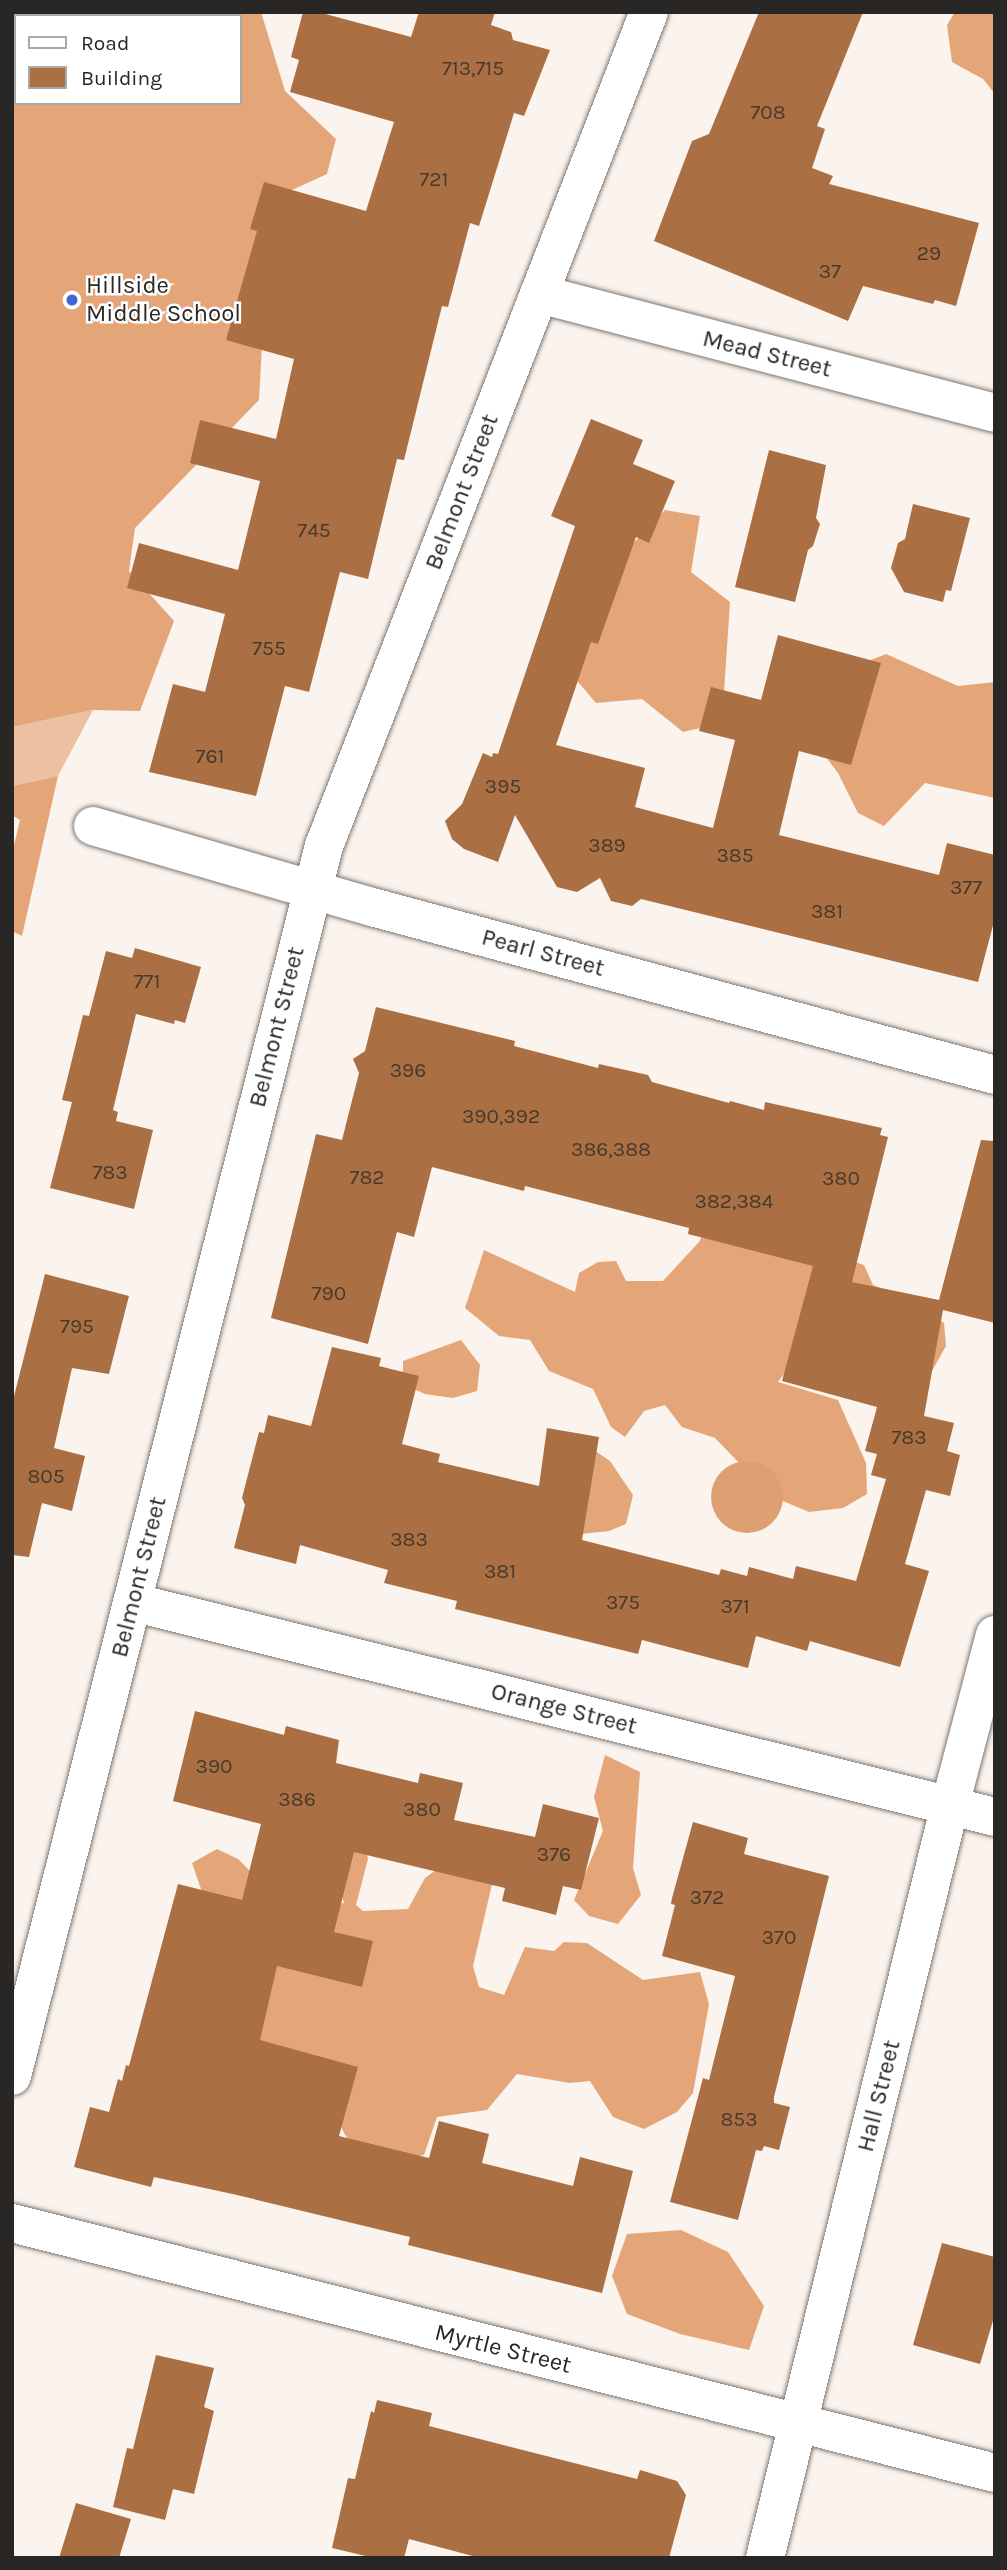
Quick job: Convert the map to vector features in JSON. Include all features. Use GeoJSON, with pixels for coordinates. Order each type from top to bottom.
{"type":"FeatureCollection","features":[{"type":"Feature","properties":{"kind":"street","name":"Belmont Street"},"geometry":{"type":"LineString","coordinates":[[12,2076],[324,846],[649,12]]}},
{"type":"Feature","properties":{"kind":"street","name":"Mead Street"},"geometry":{"type":"LineString","coordinates":[[539,294],[995,413]]}},
{"type":"Feature","properties":{"kind":"street","name":"Pearl Street"},"geometry":{"type":"LineString","coordinates":[[93,826],[995,1075]]}},
{"type":"Feature","properties":{"kind":"street","name":"Orange Street"},"geometry":{"type":"LineString","coordinates":[[132,1602],[995,1817]]}},
{"type":"Feature","properties":{"kind":"street","name":"Hall Street"},"geometry":{"type":"LineString","coordinates":[[765,2558],[950,1805],[995,1635]]}},
{"type":"Feature","properties":{"kind":"street","name":"Myrtle Street"},"geometry":{"type":"LineString","coordinates":[[12,2223],[474,2343],[800,2422],[995,2473]]}},
{"type":"Feature","properties":{"kind":"shaded area"},"geometry":{"type":"Polygon","coordinates":[[[12,12],[261,12],[285,91],[336,139],[327,174],[270,200],[259,400],[135,528],[129,571],[174,621],[140,711],[93,710],[12,727],[12,12]]]}},
{"type":"Feature","properties":{"kind":"shaded area"},"geometry":{"type":"Polygon","coordinates":[[[955,12],[995,12],[995,94],[983,79],[952,62],[947,25],[955,12]]]}},
{"type":"Feature","properties":{"kind":"shaded area"},"geometry":{"type":"Polygon","coordinates":[[[665,510],[700,516],[691,572],[730,602],[722,723],[683,732],[642,699],[596,703],[573,676],[623,554],[665,510]]]}},
{"type":"Feature","properties":{"kind":"shaded area"},"geometry":{"type":"Polygon","coordinates":[[[886,654],[958,686],[995,682],[995,798],[925,783],[884,826],[858,813],[838,773],[820,749],[848,669],[886,654]]]}},
{"type":"Feature","properties":{"kind":"shaded area"},"geometry":{"type":"Polygon","coordinates":[[[93,710],[58,776],[12,786],[12,727],[93,710]]]}},
{"type":"Feature","properties":{"kind":"shaded area"},"geometry":{"type":"Polygon","coordinates":[[[58,776],[22,936],[12,931],[12,854],[20,820],[12,815],[12,786],[58,776]]]}},
{"type":"Feature","properties":{"kind":"shaded area"},"geometry":{"type":"Polygon","coordinates":[[[715,1212],[864,1265],[873,1285],[914,1302],[944,1323],[946,1346],[932,1371],[887,1367],[804,1346],[778,1382],[838,1400],[866,1463],[867,1494],[843,1508],[809,1512],[771,1496],[715,1438],[682,1427],[665,1405],[644,1411],[625,1437],[611,1427],[593,1389],[549,1371],[530,1340],[499,1336],[465,1308],[484,1250],[575,1292],[579,1273],[598,1262],[616,1261],[626,1281],[663,1281],[699,1242],[715,1212]]]}},
{"type":"Feature","properties":{"kind":"shaded area"},"geometry":{"type":"Polygon","coordinates":[[[461,1340],[480,1365],[477,1391],[453,1398],[425,1394],[403,1384],[403,1361],[461,1340]]]}},
{"type":"Feature","properties":{"kind":"shaded area"},"geometry":{"type":"Polygon","coordinates":[[[585,1444],[610,1461],[633,1495],[626,1524],[609,1531],[581,1534],[585,1444]]]}},
{"type":"Feature","properties":{"kind":"shaded area"},"geometry":{"type":"Polygon","coordinates":[[[747,1461],[767,1467],[777,1477],[783,1497],[777,1517],[767,1527],[747,1533],[727,1527],[717,1517],[711,1497],[717,1477],[727,1467],[747,1461]]]}},
{"type":"Feature","properties":{"kind":"shaded area"},"geometry":{"type":"Polygon","coordinates":[[[605,1755],[640,1772],[633,1868],[641,1895],[618,1924],[589,1916],[574,1900],[603,1831],[594,1797],[605,1755]]]}},
{"type":"Feature","properties":{"kind":"shaded area"},"geometry":{"type":"Polygon","coordinates":[[[355,1807],[368,1859],[356,1905],[363,1911],[408,1909],[425,1878],[459,1853],[500,1850],[473,1966],[479,1987],[504,1995],[525,1947],[554,1951],[564,1942],[587,1943],[643,1980],[700,1972],[709,2004],[693,2093],[677,2112],[644,2129],[613,2117],[590,2081],[570,2083],[517,2074],[487,2110],[437,2117],[424,2155],[393,2161],[367,2159],[345,2135],[332,2107],[281,2120],[192,1863],[217,1849],[238,1859],[275,1896],[321,1907],[344,1903],[335,1871],[355,1807]]]}},
{"type":"Feature","properties":{"kind":"shaded area"},"geometry":{"type":"Polygon","coordinates":[[[681,2230],[728,2252],[764,2306],[749,2350],[680,2334],[627,2314],[612,2276],[627,2234],[681,2230]]]}},
{"type":"Feature","properties":{"kind":"building"},"geometry":{"type":"Polygon","coordinates":[[[303,12],[318,12],[411,37],[419,12],[495,12],[491,25],[511,32],[513,40],[550,50],[524,116],[514,113],[479,226],[470,223],[448,307],[442,306],[404,460],[397,459],[368,579],[340,572],[309,692],[285,686],[256,796],[149,772],[173,684],[205,692],[225,614],[127,588],[139,543],[238,570],[260,481],[190,463],[200,420],[276,439],[294,359],[226,340],[257,231],[250,229],[264,182],[366,211],[394,122],[290,92],[299,60],[291,57],[303,12]]]}},
{"type":"Feature","properties":{"kind":"building"},"geometry":{"type":"Polygon","coordinates":[[[759,12],[863,12],[817,126],[825,129],[812,168],[833,176],[829,184],[979,223],[956,306],[935,300],[933,304],[863,286],[848,321],[654,241],[692,141],[709,134],[759,12]]]}},
{"type":"Feature","properties":{"kind":"building"},"geometry":{"type":"Polygon","coordinates":[[[591,419],[643,440],[633,464],[675,481],[649,543],[636,537],[598,644],[591,642],[556,745],[645,768],[635,807],[713,828],[735,740],[699,731],[711,687],[761,700],[778,635],[881,663],[851,765],[799,751],[779,835],[939,875],[947,843],[995,855],[995,918],[978,982],[641,899],[632,906],[611,901],[600,878],[577,892],[557,887],[515,815],[498,862],[464,849],[452,839],[445,821],[462,804],[483,753],[492,757],[493,753],[498,754],[575,526],[551,516],[591,419]]]}},
{"type":"Feature","properties":{"kind":"building"},"geometry":{"type":"Polygon","coordinates":[[[769,450],[826,465],[816,518],[820,524],[813,546],[808,550],[795,602],[735,587],[769,450]]]}},
{"type":"Feature","properties":{"kind":"building"},"geometry":{"type":"Polygon","coordinates":[[[913,504],[970,518],[951,591],[946,590],[943,602],[904,592],[891,568],[898,543],[905,539],[913,504]]]}},
{"type":"Feature","properties":{"kind":"building"},"geometry":{"type":"Polygon","coordinates":[[[135,948],[201,967],[185,1023],[175,1020],[174,1024],[136,1014],[113,1110],[118,1112],[116,1121],[153,1130],[134,1209],[50,1188],[72,1102],[62,1100],[83,1015],[89,1016],[106,951],[132,958],[135,948]]]}},
{"type":"Feature","properties":{"kind":"building"},"geometry":{"type":"Polygon","coordinates":[[[376,1007],[515,1041],[514,1046],[598,1068],[599,1064],[648,1075],[652,1082],[729,1103],[730,1101],[764,1110],[765,1102],[882,1128],[880,1135],[888,1137],[852,1282],[939,1300],[981,1140],[995,1141],[995,1323],[943,1310],[924,1416],[954,1423],[947,1451],[960,1455],[950,1496],[926,1490],[905,1564],[929,1571],[900,1667],[810,1641],[807,1651],[756,1636],[748,1668],[642,1640],[638,1654],[455,1609],[457,1601],[384,1583],[388,1570],[300,1545],[296,1564],[234,1548],[245,1505],[242,1498],[259,1432],[264,1433],[268,1415],[311,1426],[332,1347],[381,1358],[379,1366],[419,1376],[402,1444],[440,1454],[438,1462],[539,1486],[547,1428],[599,1437],[582,1540],[719,1575],[721,1569],[747,1576],[749,1567],[793,1579],[796,1566],[856,1581],[886,1479],[871,1475],[877,1454],[865,1451],[877,1407],[782,1381],[813,1266],[688,1234],[689,1228],[525,1186],[524,1191],[432,1167],[414,1237],[397,1232],[368,1344],[271,1318],[316,1134],[342,1140],[359,1073],[353,1059],[365,1051],[376,1007]]]}},
{"type":"Feature","properties":{"kind":"building"},"geometry":{"type":"Polygon","coordinates":[[[45,1274],[129,1296],[109,1374],[72,1368],[54,1448],[85,1456],[72,1511],[42,1503],[29,1557],[12,1555],[12,1404],[45,1274]]]}},
{"type":"Feature","properties":{"kind":"building"},"geometry":{"type":"Polygon","coordinates":[[[195,1711],[284,1735],[286,1726],[339,1740],[336,1763],[418,1783],[420,1773],[463,1783],[454,1820],[535,1837],[543,1804],[599,1818],[581,1890],[563,1886],[556,1915],[502,1901],[505,1888],[354,1852],[334,1932],[373,1941],[362,1987],[277,1966],[260,2040],[358,2067],[339,2136],[429,2158],[439,2121],[489,2134],[482,2163],[573,2186],[580,2157],[633,2171],[602,2293],[408,2245],[410,2237],[237,2195],[154,2177],[151,2187],[74,2167],[90,2107],[109,2112],[118,2079],[122,2081],[126,2065],[129,2066],[178,1884],[242,1900],[261,1824],[173,1801],[195,1711]]]}},
{"type":"Feature","properties":{"kind":"building"},"geometry":{"type":"Polygon","coordinates":[[[693,1822],[748,1838],[744,1854],[829,1876],[774,2097],[774,2103],[790,2107],[779,2150],[764,2146],[762,2151],[756,2150],[738,2220],[670,2202],[703,2078],[709,2080],[735,1976],[662,1956],[675,1905],[671,1904],[672,1898],[693,1822]]]}},
{"type":"Feature","properties":{"kind":"building"},"geometry":{"type":"Polygon","coordinates":[[[942,2243],[995,2257],[995,2314],[980,2364],[913,2345],[942,2243]]]}},
{"type":"Feature","properties":{"kind":"building"},"geometry":{"type":"Polygon","coordinates":[[[156,2355],[214,2368],[204,2407],[214,2411],[194,2494],[173,2489],[165,2520],[113,2507],[127,2448],[133,2449],[156,2355]]]}},
{"type":"Feature","properties":{"kind":"building"},"geometry":{"type":"Polygon","coordinates":[[[377,2400],[432,2413],[429,2426],[637,2479],[640,2470],[677,2481],[686,2495],[669,2558],[480,2558],[409,2539],[404,2558],[374,2558],[332,2548],[348,2478],[355,2479],[371,2411],[374,2413],[377,2400]]]}},
{"type":"Feature","properties":{"kind":"building"},"geometry":{"type":"Polygon","coordinates":[[[76,2503],[131,2519],[119,2558],[59,2558],[76,2503]]]}},
{"type":"Feature","properties":{"kind":"place","name":"Hillside Middle School"},"geometry":{"type":"Point","coordinates":[72,300]}}]}
